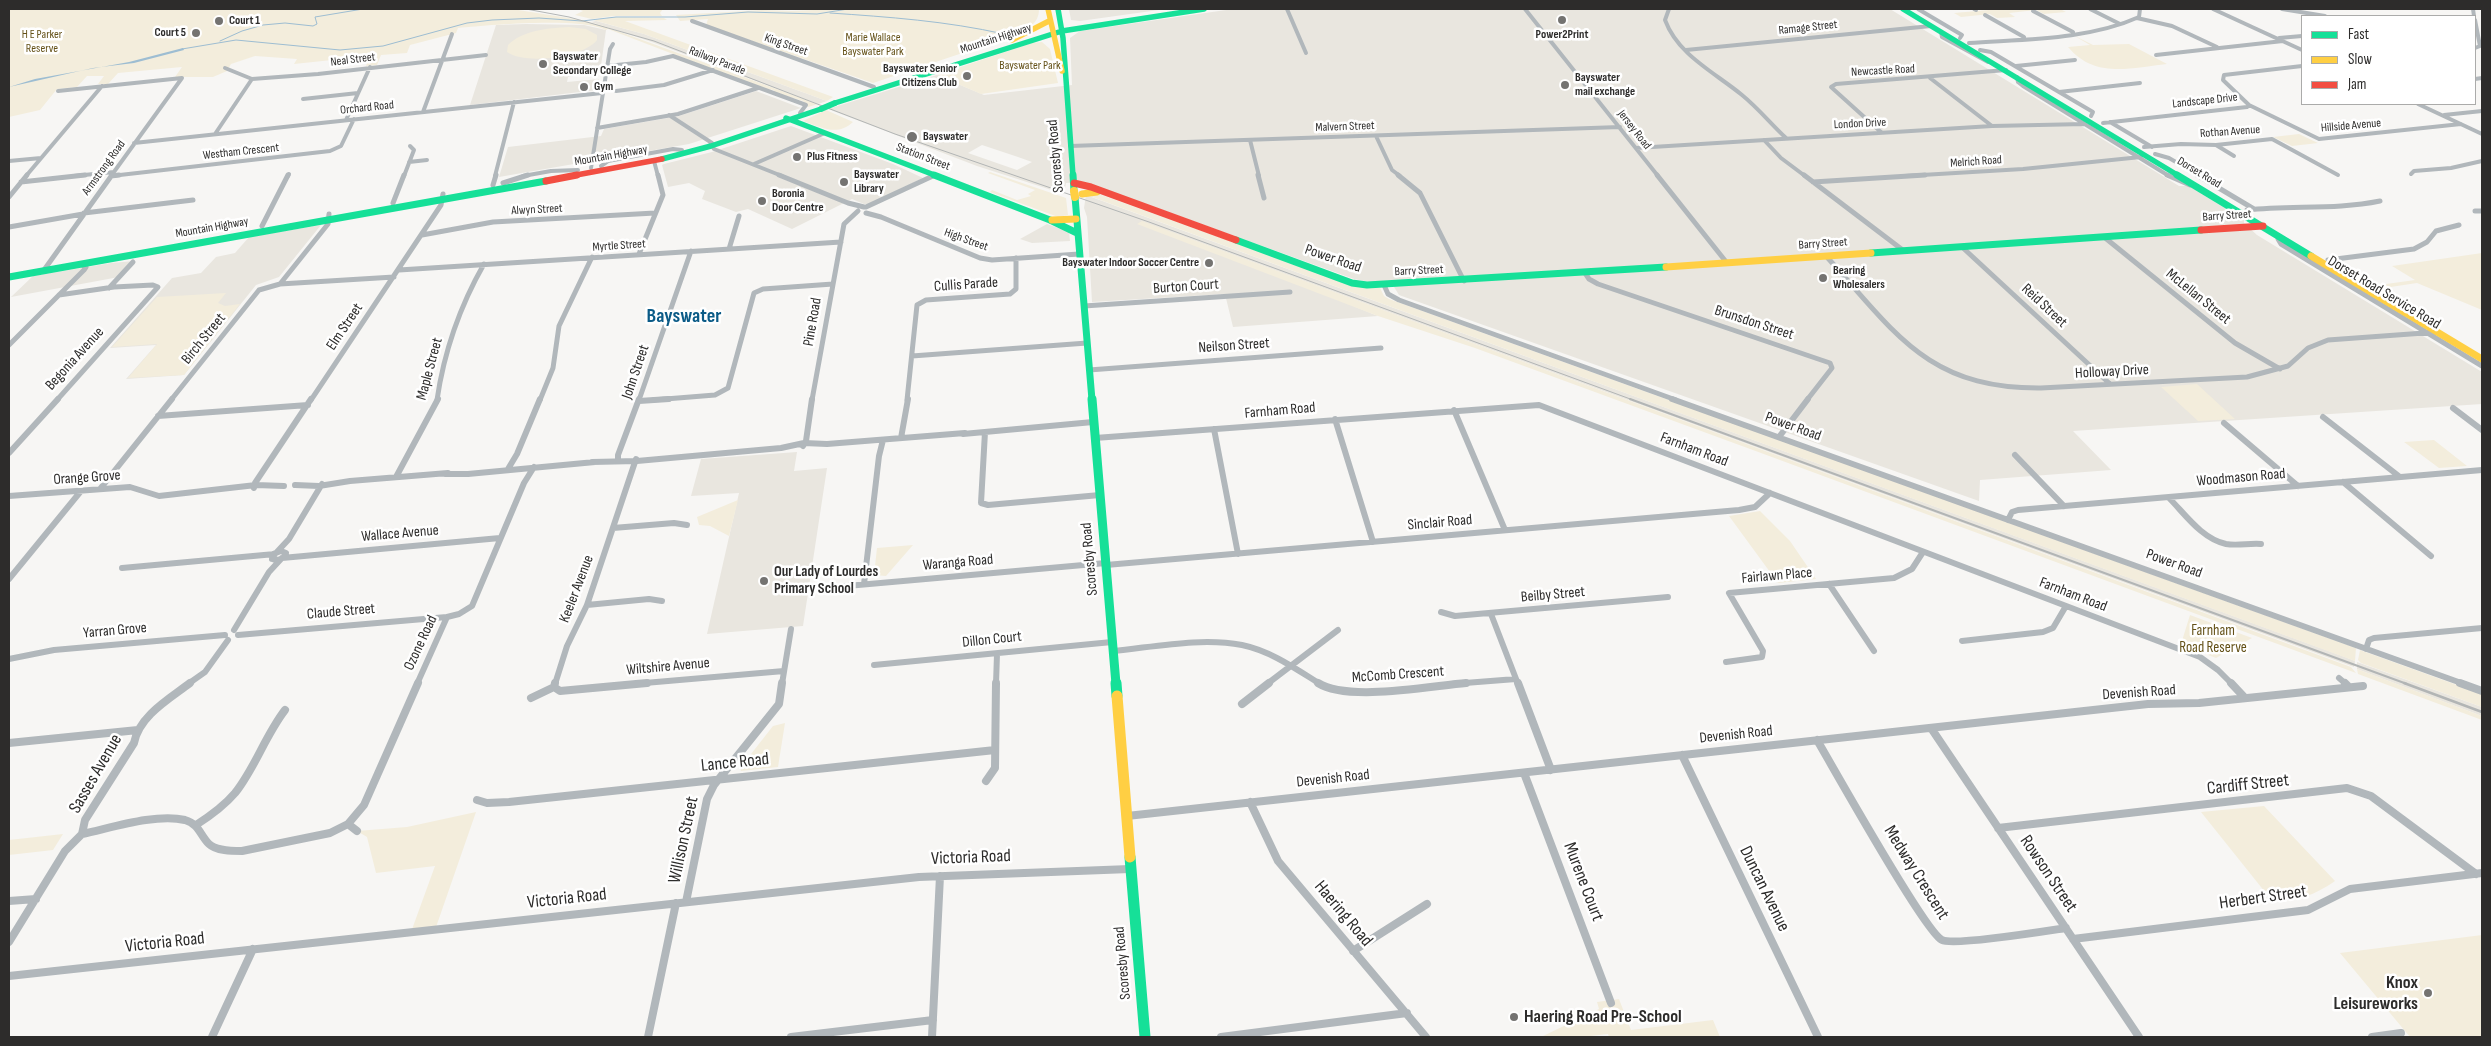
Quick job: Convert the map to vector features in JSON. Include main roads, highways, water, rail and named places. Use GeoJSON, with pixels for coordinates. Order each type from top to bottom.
{"type":"FeatureCollection","features":[{"type":"Feature","properties":{"kind":"main road"},"geometry":{"type":"LineString","coordinates":[[1048,9],[1057,26],[1073,31],[1128,16],[1181,9]]}},
{"type":"Feature","properties":{"kind":"main road"},"geometry":{"type":"LineString","coordinates":[[1057,26],[1067,22],[1116,20],[1204,9]]}},
{"type":"Feature","properties":{"kind":"main road","name":"Dorset Road"},"geometry":{"type":"LineString","coordinates":[[1903,9],[1980,50],[2148,151],[2199,184],[2250,210],[2280,237],[2482,359]]}},
{"type":"Feature","properties":{"kind":"main road","name":"Dorset Road"},"geometry":{"type":"LineString","coordinates":[[1911,9],[1937,28]]}},
{"type":"Feature","properties":{"kind":"main road"},"geometry":{"type":"LineString","coordinates":[[1128,16],[1158,15]]}},
{"type":"Feature","properties":{"kind":"main road","name":"Mountain Highway"},"geometry":{"type":"LineString","coordinates":[[833,103],[921,76],[1012,40],[1057,26]]}},
{"type":"Feature","properties":{"kind":"main road","name":"Mountain Highway"},"geometry":{"type":"LineString","coordinates":[[9,271],[136,256],[262,226],[329,217],[654,161],[788,119],[874,87],[1029,41],[1057,26]]}},
{"type":"Feature","properties":{"kind":"main road","name":"Scoresby Road"},"geometry":{"type":"LineString","coordinates":[[1057,26],[1056,48],[1065,79]]}},
{"type":"Feature","properties":{"kind":"main road","name":"Scoresby Road"},"geometry":{"type":"LineString","coordinates":[[1057,26],[1065,79],[1070,146],[1076,190],[1079,254],[1145,1037]]}},
{"type":"Feature","properties":{"kind":"main road"},"geometry":{"type":"LineString","coordinates":[[1029,41],[1047,41],[1056,48]]}},
{"type":"Feature","properties":{"kind":"main road","name":"Dorset Road"},"geometry":{"type":"LineString","coordinates":[[1963,42],[1994,64],[2006,70],[2016,72],[2267,226],[2328,260],[2482,352]]}},
{"type":"Feature","properties":{"kind":"main road"},"geometry":{"type":"LineString","coordinates":[[874,87],[921,76]]}},
{"type":"Feature","properties":{"kind":"main road","name":"Mountain Highway"},"geometry":{"type":"LineString","coordinates":[[788,119],[800,113],[819,108]]}},
{"type":"Feature","properties":{"kind":"main road","name":"Station Street"},"geometry":{"type":"LineString","coordinates":[[788,119],[1052,222],[1077,225]]}},
{"type":"Feature","properties":{"kind":"main road","name":"Mountain Highway"},"geometry":{"type":"LineString","coordinates":[[9,277],[45,267],[83,266],[393,203],[443,197],[503,183],[712,144]]}},
{"type":"Feature","properties":{"kind":"main road","name":"Power Road"},"geometry":{"type":"LineString","coordinates":[[1076,190],[1103,192],[1352,282],[1384,285]]}},
{"type":"Feature","properties":{"kind":"main road","name":"Station Street"},"geometry":{"type":"LineString","coordinates":[[1052,222],[1077,225]]}},
{"type":"Feature","properties":{"kind":"main road","name":"Barry Street"},"geometry":{"type":"LineString","coordinates":[[1384,285],[2267,226]]}},
{"type":"Feature","properties":{"kind":"water"},"geometry":{"type":"Polygon","coordinates":[[[183,48],[184,50],[134,63],[102,67],[183,48]]]}},
{"type":"Feature","properties":{"kind":"water"},"geometry":{"type":"Polygon","coordinates":[[[82,71],[9,87],[35,79],[82,71]]]}},
{"type":"Feature","properties":{"kind":"waterway"},"geometry":{"type":"LineString","coordinates":[[220,41],[242,31],[263,25],[285,23],[313,26],[317,24],[315,17],[363,9]]}},
{"type":"Feature","properties":{"kind":"waterway"},"geometry":{"type":"LineString","coordinates":[[182,49],[236,40],[340,50],[383,46],[467,23],[492,20],[539,18],[582,21],[616,17],[685,17],[748,12],[817,14],[848,9]]}},
{"type":"Feature","properties":{"kind":"waterway"},"geometry":{"type":"LineString","coordinates":[[830,13],[939,23],[1004,34]]}},
{"type":"Feature","properties":{"kind":"railway"},"geometry":{"type":"LineString","coordinates":[[526,9],[569,17],[654,41],[895,134],[1149,222],[1633,400]]}},
{"type":"Feature","properties":{"kind":"railway"},"geometry":{"type":"LineString","coordinates":[[1630,399],[2407,684]]}},
{"type":"Feature","properties":{"kind":"railway"},"geometry":{"type":"LineString","coordinates":[[2404,683],[2482,712]]}},
{"type":"Feature","properties":{"kind":"place","name":"Power2Print"},"geometry":{"type":"Point","coordinates":[1562,20]}},
{"type":"Feature","properties":{"kind":"place","name":"Court 1"},"geometry":{"type":"Point","coordinates":[219,21]}},
{"type":"Feature","properties":{"kind":"place","name":"Court 5"},"geometry":{"type":"Point","coordinates":[196,33]}},
{"type":"Feature","properties":{"kind":"place","name":"Bayswater Secondary College"},"geometry":{"type":"Point","coordinates":[543,64]}},
{"type":"Feature","properties":{"kind":"place","name":"Bayswater Senior Citizens Club"},"geometry":{"type":"Point","coordinates":[967,76]}},
{"type":"Feature","properties":{"kind":"place","name":"Bayswater mail exchange"},"geometry":{"type":"Point","coordinates":[1565,85]}},
{"type":"Feature","properties":{"kind":"place","name":"Gym"},"geometry":{"type":"Point","coordinates":[584,87]}},
{"type":"Feature","properties":{"kind":"place","name":"Bayswater"},"geometry":{"type":"Point","coordinates":[912,137]}},
{"type":"Feature","properties":{"kind":"place","name":"Plus Fitness"},"geometry":{"type":"Point","coordinates":[797,157]}},
{"type":"Feature","properties":{"kind":"place","name":"Bayswater Library"},"geometry":{"type":"Point","coordinates":[844,182]}},
{"type":"Feature","properties":{"kind":"place","name":"Boronia Door Centre"},"geometry":{"type":"Point","coordinates":[762,201]}},
{"type":"Feature","properties":{"kind":"place","name":"Bayswater Indoor Soccer Centre"},"geometry":{"type":"Point","coordinates":[1209,263]}},
{"type":"Feature","properties":{"kind":"place","name":"Bearing Wholesalers"},"geometry":{"type":"Point","coordinates":[1823,278]}},
{"type":"Feature","properties":{"kind":"place","name":"Our Lady of Lourdes Primary School"},"geometry":{"type":"Point","coordinates":[764,581]}},
{"type":"Feature","properties":{"kind":"place","name":"Knox Leisureworks"},"geometry":{"type":"Point","coordinates":[2428,993]}},
{"type":"Feature","properties":{"kind":"place","name":"Haering Road Pre-School"},"geometry":{"type":"Point","coordinates":[1514,1017]}},
{"type":"Feature","properties":{"kind":"district","name":"Bayswater"},"geometry":{"type":"Point","coordinates":[684,317]}},
{"type":"Feature","properties":{"kind":"park label","name":"H E Parker Reserve"},"geometry":{"type":"Point","coordinates":[42,42]}},
{"type":"Feature","properties":{"kind":"park label","name":"Marie Wallace Bayswater Park"},"geometry":{"type":"Point","coordinates":[873,45]}},
{"type":"Feature","properties":{"kind":"park label","name":"Bayswater Park"},"geometry":{"type":"Point","coordinates":[1030,66]}},
{"type":"Feature","properties":{"kind":"park label","name":"Farnham Road Reserve"},"geometry":{"type":"Point","coordinates":[2213,640]}}]}
